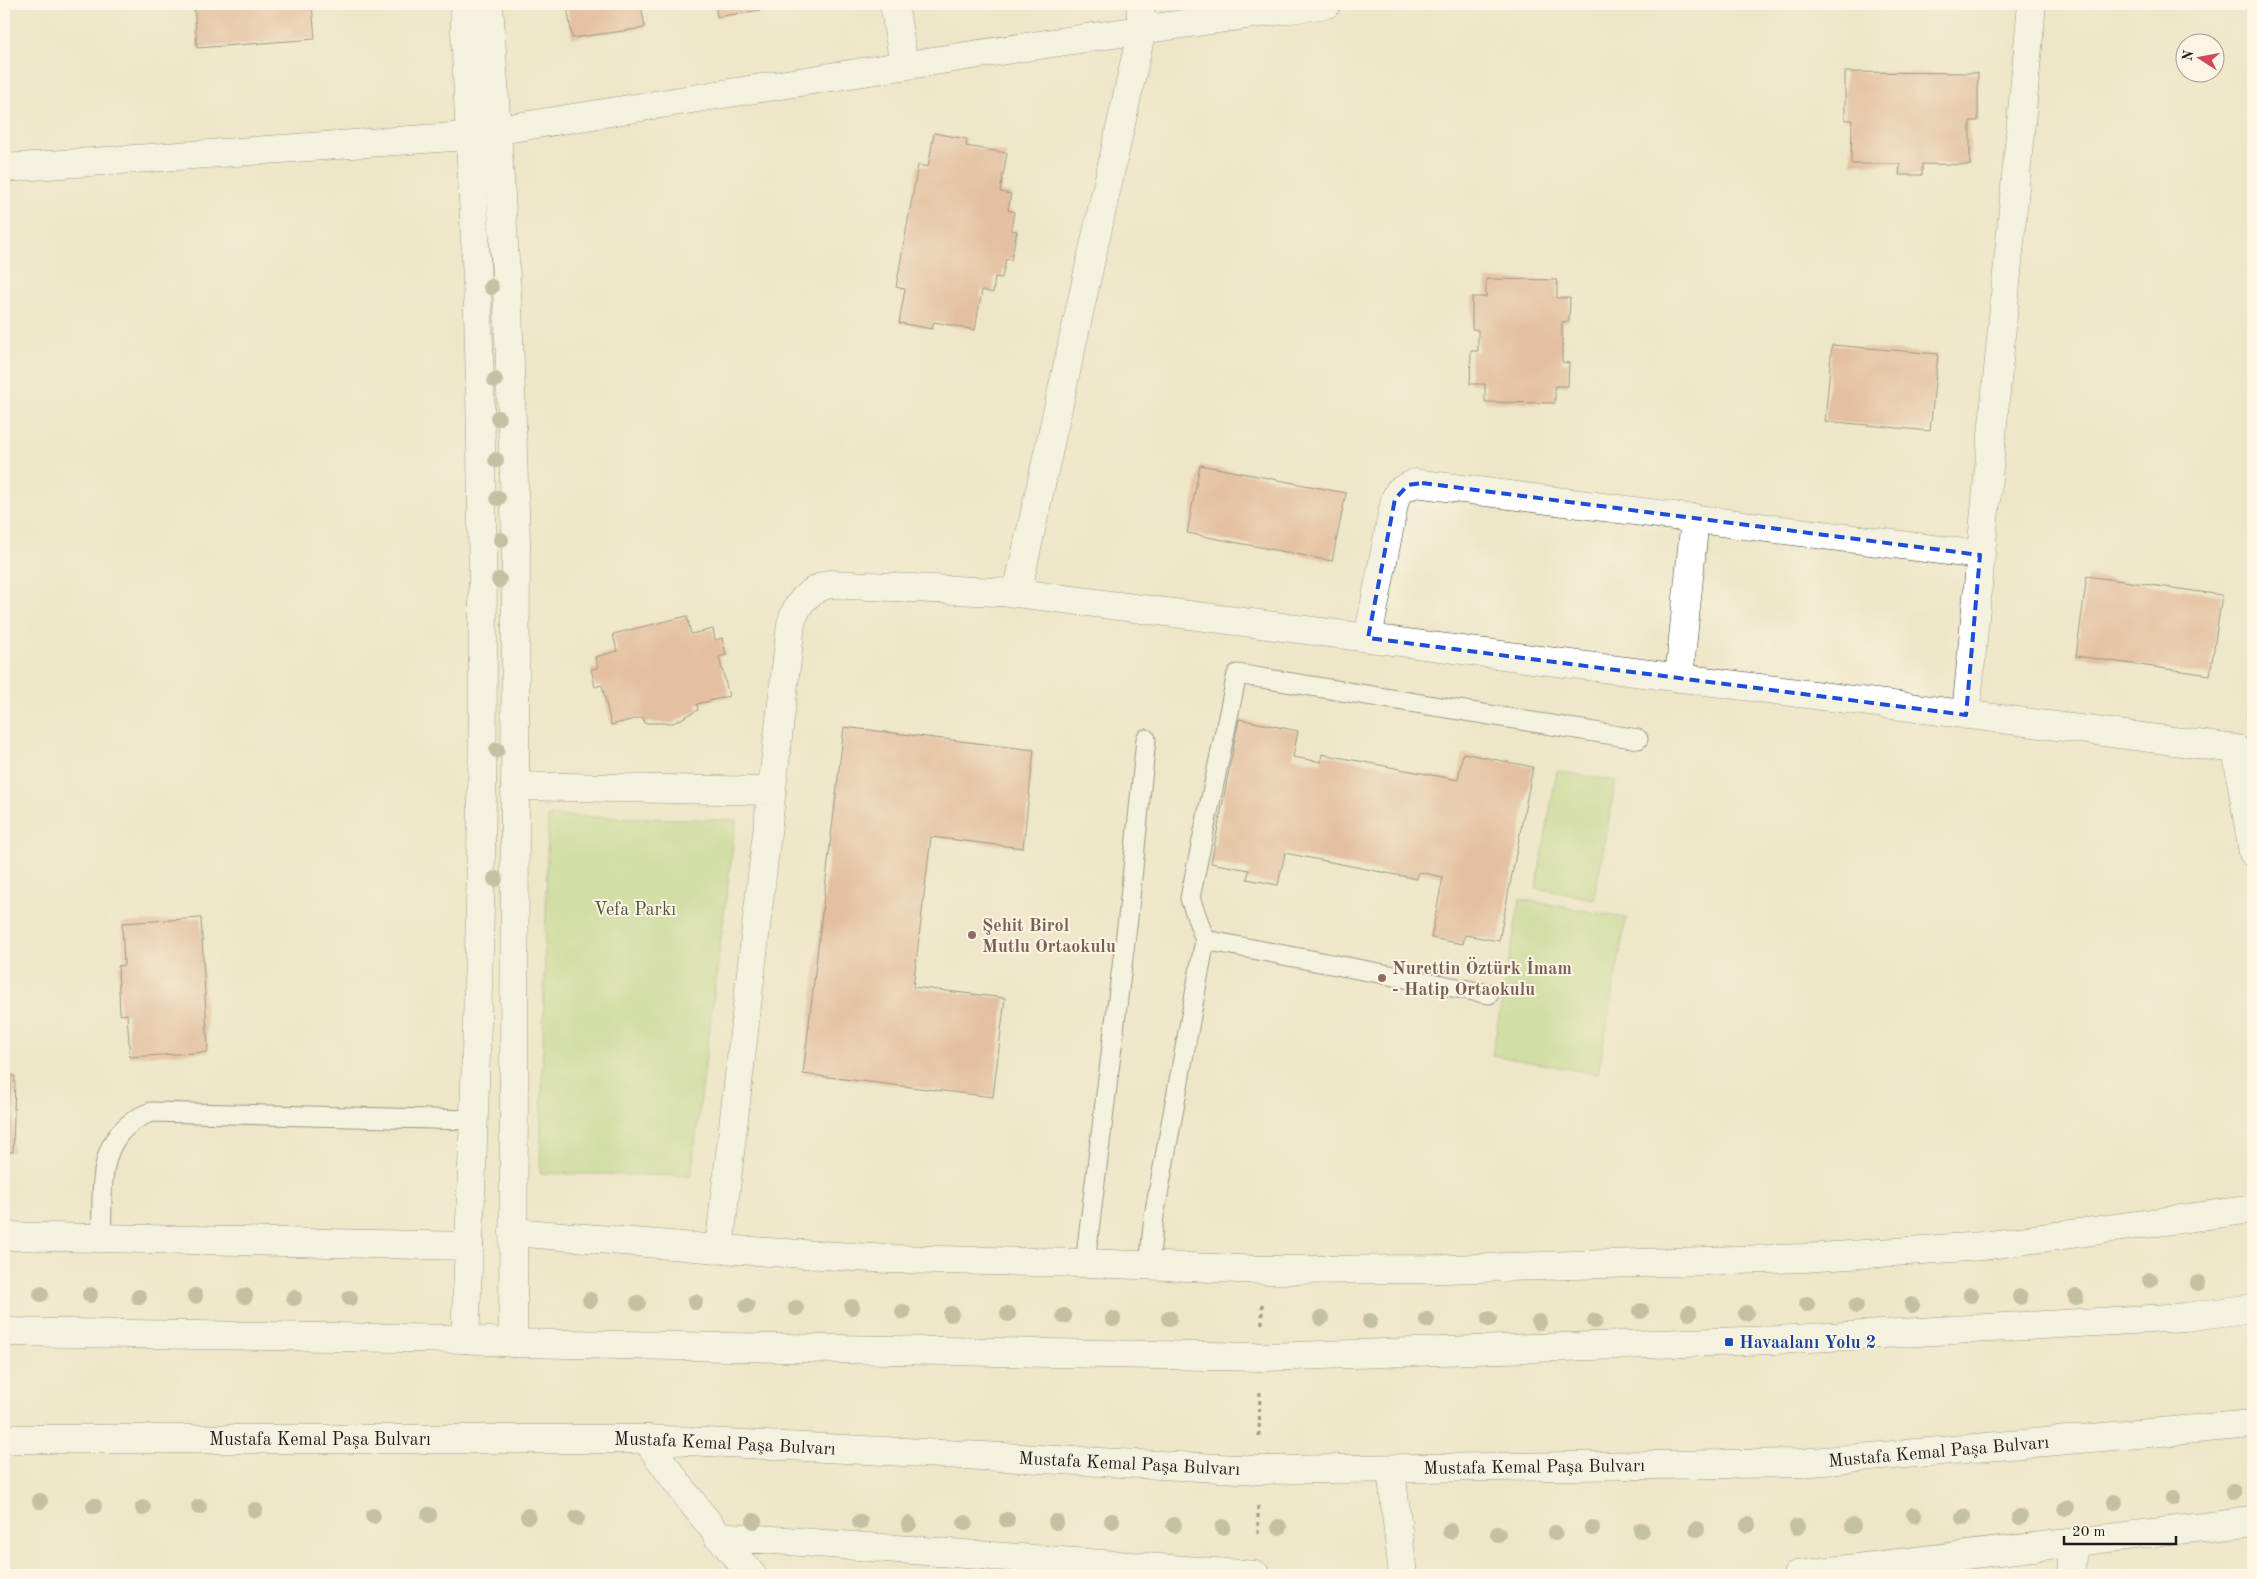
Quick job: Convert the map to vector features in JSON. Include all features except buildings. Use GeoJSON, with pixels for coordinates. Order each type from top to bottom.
{"type":"FeatureCollection","features":[{"type":"Feature","properties":{"kind":"street"},"geometry":{"type":"LineString","coordinates":[[464,4],[468,136],[477,289],[482,512],[483,706],[480,931],[465,1339]]}},
{"type":"Feature","properties":{"kind":"street"},"geometry":{"type":"LineString","coordinates":[[489,4],[508,308],[516,540],[513,1343]]}},
{"type":"Feature","properties":{"kind":"street"},"geometry":{"type":"LineString","coordinates":[[894,4],[904,65]]}},
{"type":"Feature","properties":{"kind":"street"},"geometry":{"type":"LineString","coordinates":[[4,168],[468,136],[904,65],[1141,16],[1327,4]]}},
{"type":"Feature","properties":{"kind":"street"},"geometry":{"type":"LineString","coordinates":[[1966,714],[2032,4]]}},
{"type":"Feature","properties":{"kind":"street"},"geometry":{"type":"LineString","coordinates":[[1017,593],[1141,16]]}},
{"type":"Feature","properties":{"kind":"street"},"geometry":{"type":"LineString","coordinates":[[1368,638],[1395,499],[1400,490],[1408,485],[1422,483],[1980,555]]}},
{"type":"Feature","properties":{"kind":"street"},"geometry":{"type":"LineString","coordinates":[[1679,678],[1695,518]]}},
{"type":"Feature","properties":{"kind":"street"},"geometry":{"type":"LineString","coordinates":[[719,1249],[791,624],[795,609],[804,597],[815,588],[829,584],[1017,593],[2245,749],[2253,853]]}},
{"type":"Feature","properties":{"kind":"street"},"geometry":{"type":"LineString","coordinates":[[515,786],[772,791]]}},
{"type":"Feature","properties":{"kind":"street"},"geometry":{"type":"LineString","coordinates":[[514,1232],[719,1249],[889,1259],[1085,1263],[1266,1270],[1445,1270],[1804,1258],[1983,1246],[2253,1209]]}},
{"type":"Feature","properties":{"kind":"street"},"geometry":{"type":"LineString","coordinates":[[4,1236],[469,1246]]}},
{"type":"Feature","properties":{"kind":"street"},"geometry":{"type":"LineString","coordinates":[[4,1332],[465,1339],[513,1343],[1261,1357],[1775,1340],[2185,1317],[2253,1308]]}},
{"type":"Feature","properties":{"kind":"street","name":"Mustafa Kemal Paşa Bulvarı"},"geometry":{"type":"LineString","coordinates":[[4,1439],[646,1439],[1259,1470],[1801,1463],[2253,1424]]}},
{"type":"Feature","properties":{"kind":"street"},"geometry":{"type":"LineString","coordinates":[[646,1439],[680,1488],[717,1536],[752,1575]]}},
{"type":"Feature","properties":{"kind":"street"},"geometry":{"type":"LineString","coordinates":[[1391,1468],[1403,1575]]}},
{"type":"Feature","properties":{"kind":"street"},"geometry":{"type":"LineString","coordinates":[[1797,1575],[2253,1521]]}},
{"type":"Feature","properties":{"kind":"street"},"geometry":{"type":"LineString","coordinates":[[717,1536],[1256,1575]]}},
{"type":"Feature","properties":{"kind":"street"},"geometry":{"type":"LineString","coordinates":[[2071,1575],[2073,1542]]}},
{"type":"Feature","properties":{"kind":"lane"},"geometry":{"type":"LineString","coordinates":[[1149,1266],[1154,1216],[1205,940],[1190,898],[1237,674],[1638,740]]}},
{"type":"Feature","properties":{"kind":"lane"},"geometry":{"type":"LineString","coordinates":[[1085,1263],[1126,927],[1146,739]]}},
{"type":"Feature","properties":{"kind":"lane"},"geometry":{"type":"LineString","coordinates":[[1205,940],[1489,994]]}},
{"type":"Feature","properties":{"kind":"lane"},"geometry":{"type":"LineString","coordinates":[[102,1239],[105,1171],[112,1141],[135,1118],[151,1112],[472,1120]]}},
{"type":"Feature","properties":{"kind":"path"},"geometry":{"type":"LineString","coordinates":[[1258,1534],[1262,1299]]}},
{"type":"Feature","properties":{"kind":"highlighted area"},"geometry":{"type":"Polygon","coordinates":[[[1422,483],[1980,555],[1966,715],[1368,638],[1395,499],[1408,485],[1422,483]]]}},
{"type":"Feature","properties":{"kind":"green space"},"geometry":{"type":"Polygon","coordinates":[[[1557,771],[1616,781],[1594,899],[1536,888],[1557,771]]]}},
{"type":"Feature","properties":{"kind":"green space","name":"Vefa Parkı"},"geometry":{"type":"Polygon","coordinates":[[[548,816],[736,820],[691,1176],[540,1173],[548,816]]]}},
{"type":"Feature","properties":{"kind":"green space"},"geometry":{"type":"Polygon","coordinates":[[[1520,899],[1626,918],[1598,1074],[1492,1055],[1520,899]]]}},
{"type":"Feature","properties":{"kind":"place","name":"Şehit Birol Mutlu Ortaokulu"},"geometry":{"type":"Point","coordinates":[972,935]}},
{"type":"Feature","properties":{"kind":"place","name":"Nurettin Öztürk İmam - Hatip Ortaokulu"},"geometry":{"type":"Point","coordinates":[1382,978]}},
{"type":"Feature","properties":{"kind":"place","name":"Havaalanı Yolu 2"},"geometry":{"type":"Point","coordinates":[1729,1342]}}]}
